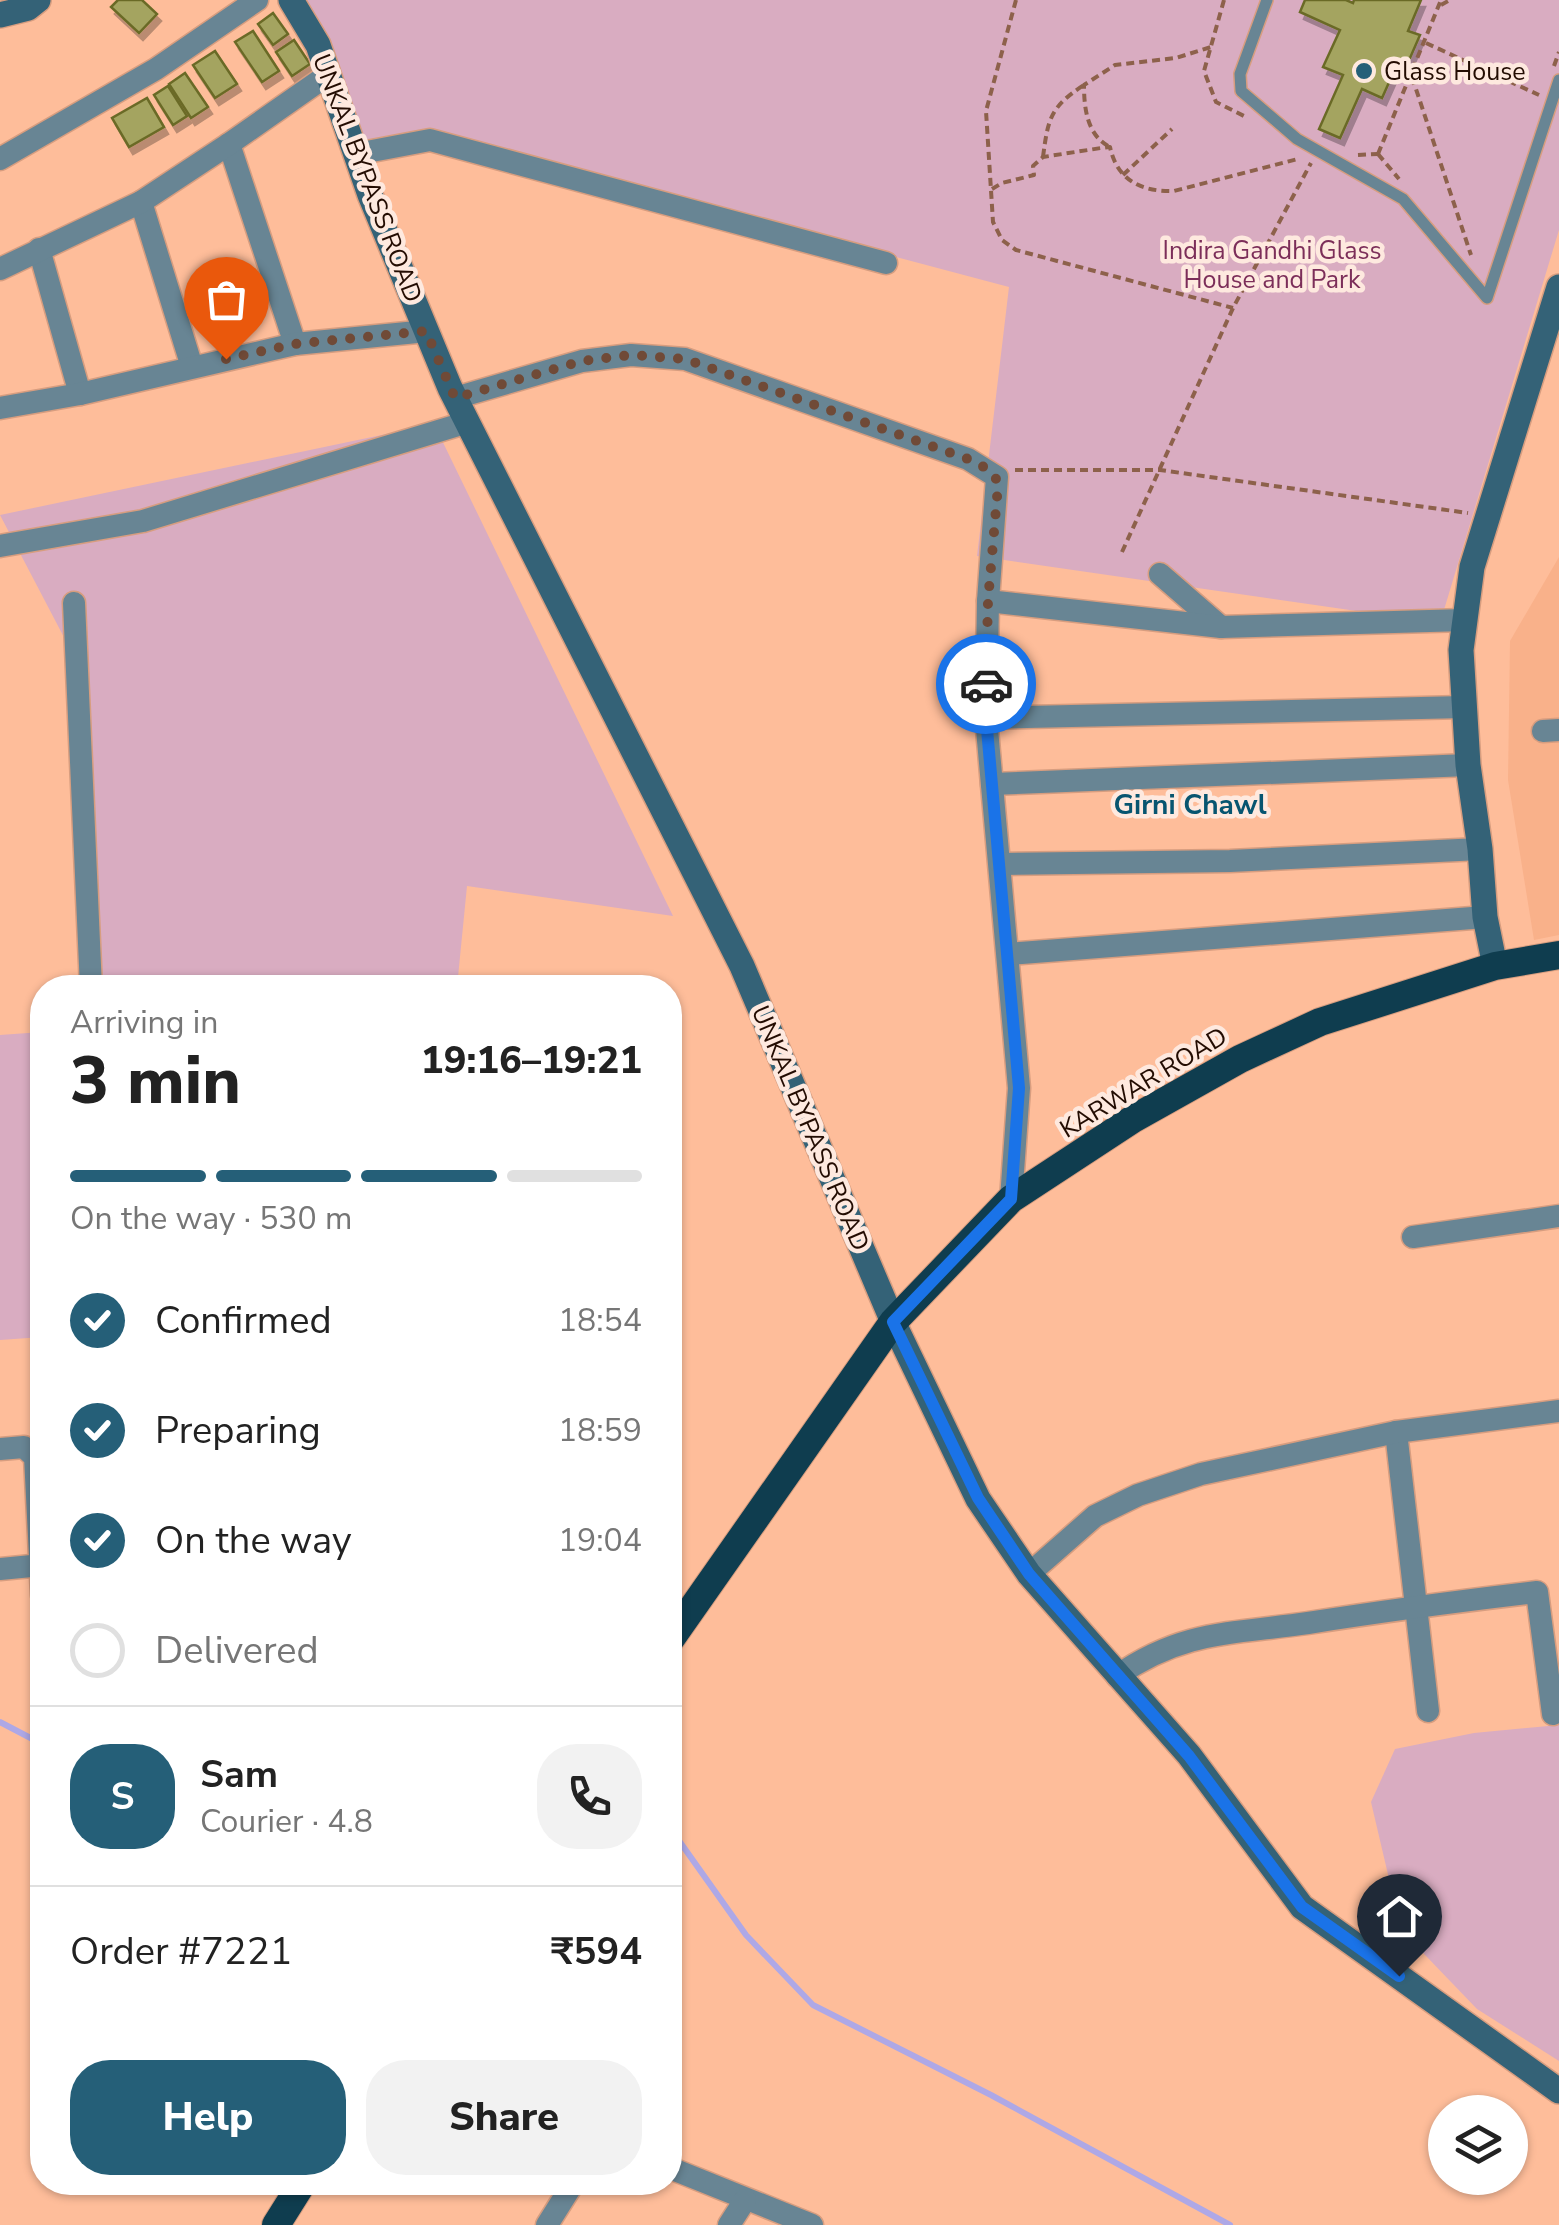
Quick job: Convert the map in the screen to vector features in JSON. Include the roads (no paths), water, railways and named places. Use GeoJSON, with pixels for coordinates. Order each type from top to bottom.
{"type":"FeatureCollection","features":[{"type":"Feature","properties":{"kind":"highway","name":"KARWAR ROAD"},"geometry":{"type":"LineString","coordinates":[[682,1623],[893,1322],[1011,1199],[1132,1119],[1240,1059],[1320,1022],[1495,966],[1559,955]]}},
{"type":"Feature","properties":{"kind":"highway"},"geometry":{"type":"LineString","coordinates":[[276,2225],[295,2195]]}},
{"type":"Feature","properties":{"kind":"main road"},"geometry":{"type":"LineString","coordinates":[[0,14],[28,8],[38,0]]}},
{"type":"Feature","properties":{"kind":"main road","name":"UNKAL BYPASS ROAD"},"geometry":{"type":"LineString","coordinates":[[291,0],[318,45],[356,154],[455,398],[742,966],[893,1322],[978,1498],[1029,1574],[1189,1756],[1302,1907],[1559,2091]]}},
{"type":"Feature","properties":{"kind":"main road"},"geometry":{"type":"LineString","coordinates":[[1495,966],[1484,917],[1461,650],[1472,567],[1559,287]]}},
{"type":"Feature","properties":{"kind":"street"},"geometry":{"type":"LineString","coordinates":[[0,159],[156,69],[257,0]]}},
{"type":"Feature","properties":{"kind":"street"},"geometry":{"type":"LineString","coordinates":[[0,269],[141,202],[329,74]]}},
{"type":"Feature","properties":{"kind":"street"},"geometry":{"type":"LineString","coordinates":[[356,154],[430,140],[886,262]]}},
{"type":"Feature","properties":{"kind":"street"},"geometry":{"type":"LineString","coordinates":[[230,144],[295,344]]}},
{"type":"Feature","properties":{"kind":"street"},"geometry":{"type":"LineString","coordinates":[[141,202],[192,367]]}},
{"type":"Feature","properties":{"kind":"street"},"geometry":{"type":"LineString","coordinates":[[39,249],[80,394]]}},
{"type":"Feature","properties":{"kind":"street"},"geometry":{"type":"LineString","coordinates":[[0,408],[80,394],[295,344],[426,331]]}},
{"type":"Feature","properties":{"kind":"street"},"geometry":{"type":"LineString","coordinates":[[455,398],[582,361],[631,355],[685,359],[968,459],[997,477],[988,601],[986,718],[1019,1088],[1011,1199]]}},
{"type":"Feature","properties":{"kind":"street"},"geometry":{"type":"LineString","coordinates":[[0,546],[143,521],[468,422]]}},
{"type":"Feature","properties":{"kind":"street"},"geometry":{"type":"LineString","coordinates":[[1160,574],[1221,627]]}},
{"type":"Feature","properties":{"kind":"street"},"geometry":{"type":"LineString","coordinates":[[988,601],[1221,627],[1465,620]]}},
{"type":"Feature","properties":{"kind":"street"},"geometry":{"type":"LineString","coordinates":[[74,602],[90,975]]}},
{"type":"Feature","properties":{"kind":"street"},"geometry":{"type":"LineString","coordinates":[[986,718],[1464,707]]}},
{"type":"Feature","properties":{"kind":"street"},"geometry":{"type":"LineString","coordinates":[[992,784],[1468,765]]}},
{"type":"Feature","properties":{"kind":"street"},"geometry":{"type":"LineString","coordinates":[[1001,864],[1230,861],[1480,849]]}},
{"type":"Feature","properties":{"kind":"street"},"geometry":{"type":"LineString","coordinates":[[1008,954],[1484,917]]}},
{"type":"Feature","properties":{"kind":"street"},"geometry":{"type":"LineString","coordinates":[[1414,1237],[1559,1216]]}},
{"type":"Feature","properties":{"kind":"street"},"geometry":{"type":"LineString","coordinates":[[1029,1574],[1095,1516],[1138,1495],[1200,1474],[1396,1432],[1559,1411]]}},
{"type":"Feature","properties":{"kind":"street"},"geometry":{"type":"LineString","coordinates":[[1396,1432],[1428,1711]]}},
{"type":"Feature","properties":{"kind":"street"},"geometry":{"type":"LineString","coordinates":[[0,1449],[30,1449]]}},
{"type":"Feature","properties":{"kind":"street"},"geometry":{"type":"LineString","coordinates":[[0,1569],[30,1566]]}},
{"type":"Feature","properties":{"kind":"street"},"geometry":{"type":"LineString","coordinates":[[1118,1676],[1136,1662],[1186,1640],[1548,1591],[1553,1714]]}},
{"type":"Feature","properties":{"kind":"street"},"geometry":{"type":"LineString","coordinates":[[682,2173],[812,2225]]}},
{"type":"Feature","properties":{"kind":"street"},"geometry":{"type":"LineString","coordinates":[[547,2225],[566,2195]]}},
{"type":"Feature","properties":{"kind":"street"},"geometry":{"type":"LineString","coordinates":[[728,2225],[745,2200]]}},
{"type":"Feature","properties":{"kind":"lane"},"geometry":{"type":"LineString","coordinates":[[1267,0],[1240,74],[1241,91],[1297,139],[1403,200],[1487,298],[1559,80]]}},
{"type":"Feature","properties":{"kind":"waterway"},"geometry":{"type":"LineString","coordinates":[[0,1722],[30,1738]]}},
{"type":"Feature","properties":{"kind":"waterway"},"geometry":{"type":"LineString","coordinates":[[682,1845],[746,1935],[813,2005],[991,2095],[1230,2225]]}},
{"type":"Feature","properties":{"kind":"place","name":"Glass House"},"geometry":{"type":"Point","coordinates":[1364,71]}},
{"type":"Feature","properties":{"kind":"district","name":"Girni Chawl"},"geometry":{"type":"Point","coordinates":[1190,804]}},
{"type":"Feature","properties":{"kind":"park label","name":"Indira Gandhi Glass House and Park"},"geometry":{"type":"Point","coordinates":[1272,264]}}]}
